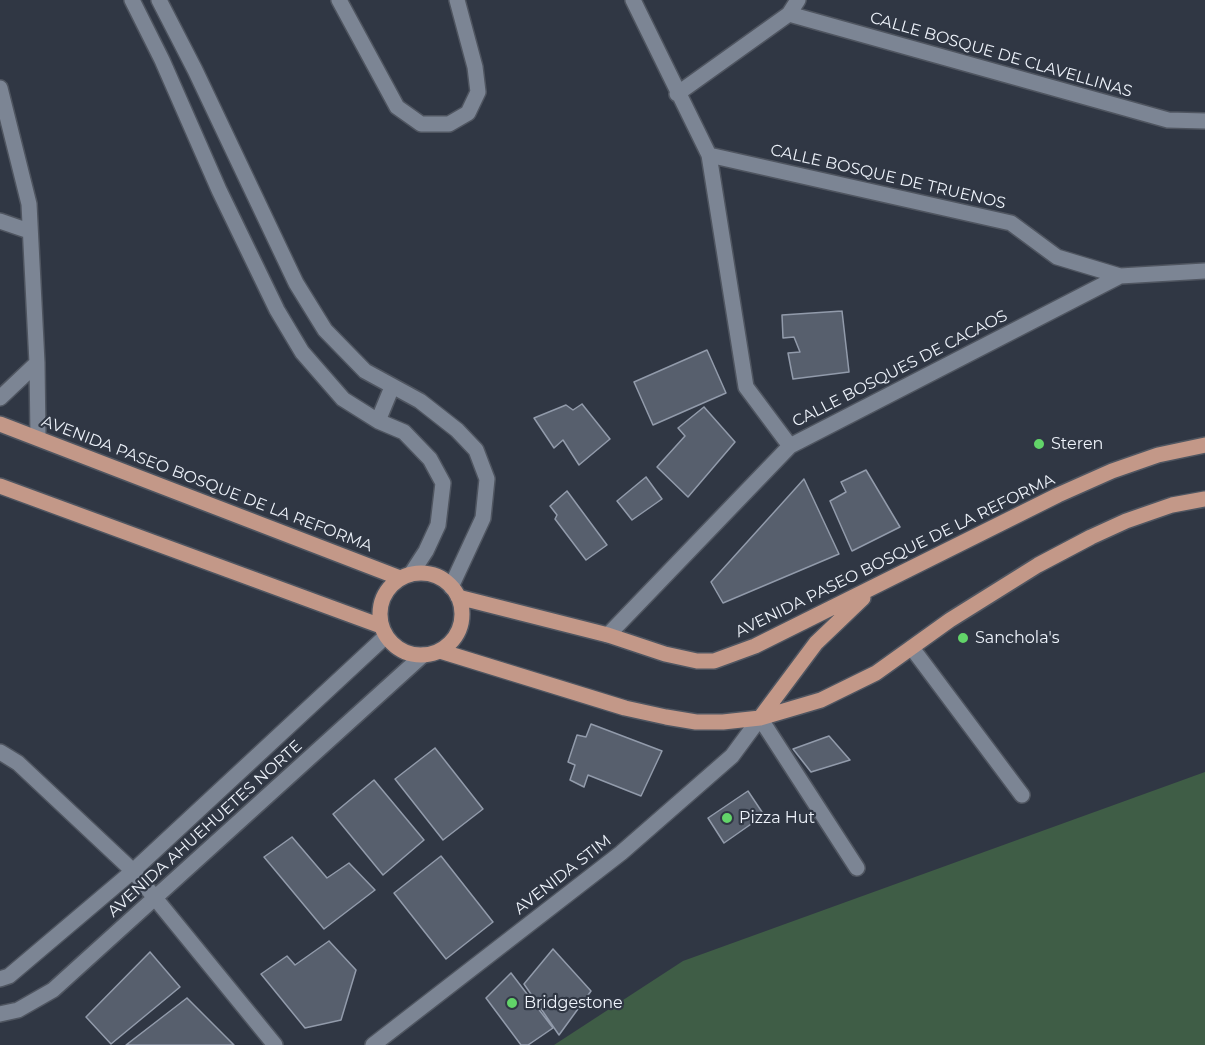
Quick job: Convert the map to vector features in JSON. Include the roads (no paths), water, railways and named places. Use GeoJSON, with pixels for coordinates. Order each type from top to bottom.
{"type":"FeatureCollection","features":[{"type":"Feature","properties":{"kind":"main road","name":"AVENIDA PASEO BOSQUE DE LA REFORMA"},"geometry":{"type":"LineString","coordinates":[[0,424],[405,576]]}},
{"type":"Feature","properties":{"kind":"main road","name":"AVENIDA PASEO BOSQUE DE LA REFORMA"},"geometry":{"type":"LineString","coordinates":[[455,592],[608,635],[665,654],[697,661],[714,661],[755,646],[1058,495],[1112,471],[1158,455],[1205,445]]}},
{"type":"Feature","properties":{"kind":"main road"},"geometry":{"type":"LineString","coordinates":[[0,486],[384,631],[396,646],[406,652],[423,655],[440,651],[458,632],[462,621],[462,609],[455,592],[442,579],[430,574],[405,576],[387,591],[382,602],[384,631]]}},
{"type":"Feature","properties":{"kind":"main road"},"geometry":{"type":"LineString","coordinates":[[440,651],[625,708],[666,717],[696,722],[760,718],[813,703],[876,673],[950,620],[1038,565],[1091,537],[1126,521],[1172,505],[1205,499]]}},
{"type":"Feature","properties":{"kind":"main road"},"geometry":{"type":"LineString","coordinates":[[760,718],[816,643],[873,588]]}},
{"type":"Feature","properties":{"kind":"street"},"geometry":{"type":"LineString","coordinates":[[132,0],[162,60],[219,190],[277,310],[302,352],[343,399],[378,421],[404,432],[430,459],[443,483],[438,525],[426,551],[405,576]]}},
{"type":"Feature","properties":{"kind":"street"},"geometry":{"type":"LineString","coordinates":[[159,0],[195,70],[296,283],[325,330],[365,371],[420,401],[457,430],[476,450],[487,479],[483,518],[455,592]]}},
{"type":"Feature","properties":{"kind":"street"},"geometry":{"type":"LineString","coordinates":[[339,0],[397,107],[421,124],[449,124],[468,113],[478,92],[476,68],[456,0]]}},
{"type":"Feature","properties":{"kind":"street"},"geometry":{"type":"LineString","coordinates":[[633,0],[709,155],[746,387],[790,446]]}},
{"type":"Feature","properties":{"kind":"street"},"geometry":{"type":"LineString","coordinates":[[678,94],[789,14],[798,0]]}},
{"type":"Feature","properties":{"kind":"street","name":"CALLE BOSQUE DE CLAVELLINAS"},"geometry":{"type":"LineString","coordinates":[[789,14],[1168,120],[1205,121]]}},
{"type":"Feature","properties":{"kind":"street"},"geometry":{"type":"LineString","coordinates":[[0,88],[29,204],[37,363],[38,437]]}},
{"type":"Feature","properties":{"kind":"street","name":"CALLE BOSQUE DE TRUENOS"},"geometry":{"type":"LineString","coordinates":[[709,155],[1011,223],[1058,257],[1120,276]]}},
{"type":"Feature","properties":{"kind":"street"},"geometry":{"type":"LineString","coordinates":[[0,220],[29,231]]}},
{"type":"Feature","properties":{"kind":"street","name":"CALLE BOSQUES DE CACAOS"},"geometry":{"type":"LineString","coordinates":[[608,635],[790,446],[1120,276],[1205,271]]}},
{"type":"Feature","properties":{"kind":"street"},"geometry":{"type":"LineString","coordinates":[[0,398],[37,363]]}},
{"type":"Feature","properties":{"kind":"street"},"geometry":{"type":"LineString","coordinates":[[378,421],[392,387]]}},
{"type":"Feature","properties":{"kind":"street","name":"AVENIDA AHUEHUETES NORTE"},"geometry":{"type":"LineString","coordinates":[[0,980],[9,976],[133,872],[384,631]]}},
{"type":"Feature","properties":{"kind":"street"},"geometry":{"type":"LineString","coordinates":[[912,648],[1022,795]]}},
{"type":"Feature","properties":{"kind":"street","name":"AVENIDA AHUEHUETES NORTE"},"geometry":{"type":"LineString","coordinates":[[0,1014],[18,1010],[52,990],[423,655]]}},
{"type":"Feature","properties":{"kind":"street"},"geometry":{"type":"LineString","coordinates":[[760,718],[857,868]]}},
{"type":"Feature","properties":{"kind":"street","name":"AVENIDA STIM"},"geometry":{"type":"LineString","coordinates":[[375,1045],[621,853],[732,756],[760,718]]}},
{"type":"Feature","properties":{"kind":"street"},"geometry":{"type":"LineString","coordinates":[[0,752],[18,763],[133,872],[275,1045]]}},
{"type":"Feature","properties":{"kind":"place","name":"Steren"},"geometry":{"type":"Point","coordinates":[1039,444]}},
{"type":"Feature","properties":{"kind":"place","name":"Sanchola's"},"geometry":{"type":"Point","coordinates":[963,638]}},
{"type":"Feature","properties":{"kind":"place","name":"Pizza Hut"},"geometry":{"type":"Point","coordinates":[727,818]}},
{"type":"Feature","properties":{"kind":"place","name":"Bridgestone"},"geometry":{"type":"Point","coordinates":[512,1003]}}]}
